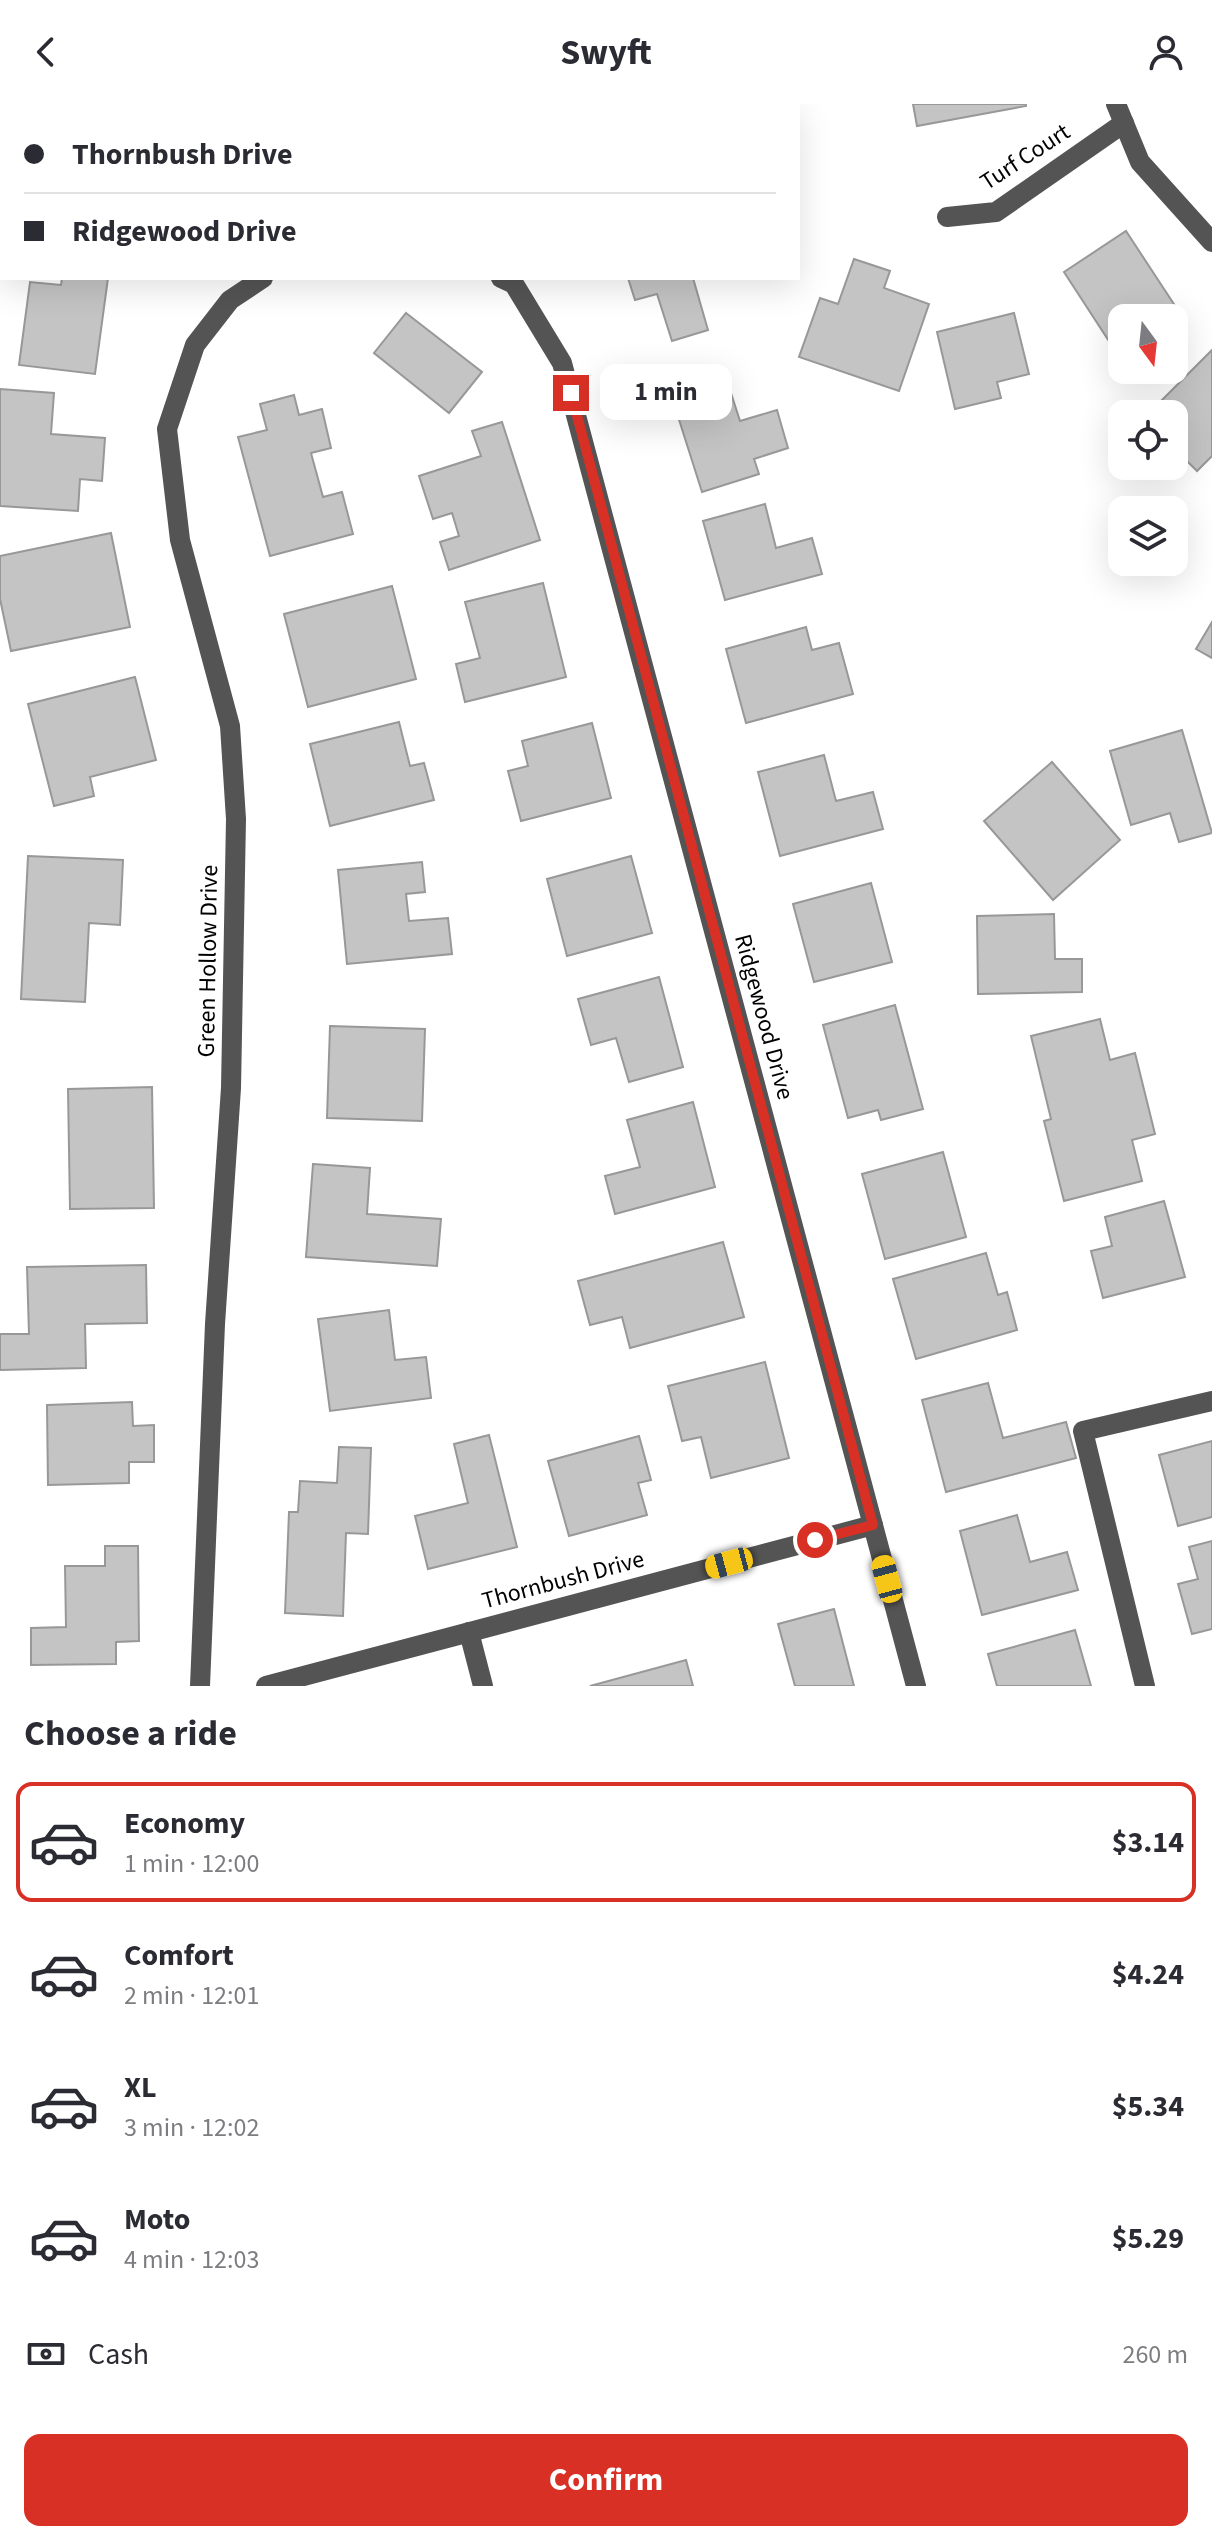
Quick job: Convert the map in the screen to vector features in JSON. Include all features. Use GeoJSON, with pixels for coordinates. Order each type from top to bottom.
{"type":"FeatureCollection","features":[{"type":"Feature","properties":{"kind":"street","name":"Turf Court"},"geometry":{"type":"LineString","coordinates":[[947,217],[996,212],[1120,114]]}},
{"type":"Feature","properties":{"kind":"street"},"geometry":{"type":"LineString","coordinates":[[1120,114],[1140,162],[1212,242]]}},
{"type":"Feature","properties":{"kind":"street","name":"Green Hollow Drive"},"geometry":{"type":"LineString","coordinates":[[200,1686],[215,1324],[231,1088],[236,819],[230,726],[180,540],[167,429],[195,345],[230,300],[260,280]]}},
{"type":"Feature","properties":{"kind":"street","name":"Ridgewood Drive"},"geometry":{"type":"LineString","coordinates":[[505,280],[514,284],[562,363],[916,1686]]}},
{"type":"Feature","properties":{"kind":"street"},"geometry":{"type":"LineString","coordinates":[[1145,1686],[1083,1431],[1212,1401]]}},
{"type":"Feature","properties":{"kind":"street","name":"Thornbush Drive"},"geometry":{"type":"LineString","coordinates":[[266,1686],[873,1525]]}},
{"type":"Feature","properties":{"kind":"street"},"geometry":{"type":"LineString","coordinates":[[469,1632],[483,1686]]}},
{"type":"Feature","properties":{"kind":"building"},"geometry":{"type":"Polygon","coordinates":[[[913,104],[1026,104],[1026,106],[917,126],[913,104]]]}},
{"type":"Feature","properties":{"kind":"building"},"geometry":{"type":"Polygon","coordinates":[[[1126,231],[1174,304],[1108,304],[1108,340],[1064,272],[1126,231]]]}},
{"type":"Feature","properties":{"kind":"building"},"geometry":{"type":"Polygon","coordinates":[[[854,259],[890,271],[884,288],[929,304],[899,391],[799,357],[820,298],[838,304],[854,259]]]}},
{"type":"Feature","properties":{"kind":"building"},"geometry":{"type":"Polygon","coordinates":[[[62,280],[108,280],[95,374],[19,365],[30,282],[61,285],[62,280]]]}},
{"type":"Feature","properties":{"kind":"building"},"geometry":{"type":"Polygon","coordinates":[[[629,280],[694,280],[708,330],[672,341],[657,294],[635,300],[629,280]]]}},
{"type":"Feature","properties":{"kind":"building"},"geometry":{"type":"Polygon","coordinates":[[[406,313],[482,372],[449,413],[374,353],[406,313]]]}},
{"type":"Feature","properties":{"kind":"building"},"geometry":{"type":"Polygon","coordinates":[[[1014,313],[1029,374],[997,382],[1001,398],[955,409],[937,332],[1014,313]]]}},
{"type":"Feature","properties":{"kind":"building"},"geometry":{"type":"Polygon","coordinates":[[[1212,350],[1212,456],[1197,471],[1188,462],[1188,400],[1162,400],[1178,384],[1188,384],[1188,374],[1212,350]]]}},
{"type":"Feature","properties":{"kind":"building"},"geometry":{"type":"Polygon","coordinates":[[[0,389],[54,393],[51,434],[105,438],[102,481],[80,479],[78,511],[0,506],[0,389]]]}},
{"type":"Feature","properties":{"kind":"building"},"geometry":{"type":"Polygon","coordinates":[[[730,390],[740,421],[777,410],[788,448],[754,459],[759,474],[702,492],[675,407],[730,390]]]}},
{"type":"Feature","properties":{"kind":"building"},"geometry":{"type":"Polygon","coordinates":[[[294,395],[299,415],[322,409],[331,448],[311,453],[323,497],[342,492],[353,534],[270,556],[238,437],[267,430],[260,404],[294,395]]]}},
{"type":"Feature","properties":{"kind":"building"},"geometry":{"type":"Polygon","coordinates":[[[502,422],[540,540],[449,570],[440,542],[459,536],[452,513],[433,519],[419,476],[481,456],[472,431],[502,422]]]}},
{"type":"Feature","properties":{"kind":"building"},"geometry":{"type":"Polygon","coordinates":[[[765,504],[776,548],[812,538],[822,574],[725,600],[703,521],[765,504]]]}},
{"type":"Feature","properties":{"kind":"building"},"geometry":{"type":"Polygon","coordinates":[[[111,533],[130,627],[11,651],[0,599],[0,556],[111,533]]]}},
{"type":"Feature","properties":{"kind":"building"},"geometry":{"type":"Polygon","coordinates":[[[543,583],[566,677],[465,702],[456,664],[480,658],[465,602],[543,583]]]}},
{"type":"Feature","properties":{"kind":"building"},"geometry":{"type":"Polygon","coordinates":[[[392,586],[416,679],[308,707],[284,614],[392,586]]]}},
{"type":"Feature","properties":{"kind":"building"},"geometry":{"type":"Polygon","coordinates":[[[1212,622],[1212,658],[1196,649],[1212,622]]]}},
{"type":"Feature","properties":{"kind":"building"},"geometry":{"type":"Polygon","coordinates":[[[806,627],[812,650],[839,643],[853,694],[746,723],[726,649],[806,627]]]}},
{"type":"Feature","properties":{"kind":"building"},"geometry":{"type":"Polygon","coordinates":[[[135,677],[156,760],[90,777],[94,796],[54,806],[28,704],[135,677]]]}},
{"type":"Feature","properties":{"kind":"building"},"geometry":{"type":"Polygon","coordinates":[[[399,722],[410,766],[424,763],[434,800],[330,826],[310,744],[399,722]]]}},
{"type":"Feature","properties":{"kind":"building"},"geometry":{"type":"Polygon","coordinates":[[[592,723],[611,798],[521,821],[508,771],[528,766],[522,741],[592,723]]]}},
{"type":"Feature","properties":{"kind":"building"},"geometry":{"type":"Polygon","coordinates":[[[1182,730],[1212,833],[1179,842],[1170,813],[1131,825],[1110,751],[1182,730]]]}},
{"type":"Feature","properties":{"kind":"building"},"geometry":{"type":"Polygon","coordinates":[[[824,755],[836,801],[873,792],[883,829],[780,856],[758,772],[824,755]]]}},
{"type":"Feature","properties":{"kind":"building"},"geometry":{"type":"Polygon","coordinates":[[[1052,762],[1120,840],[1053,900],[984,821],[1052,762]]]}},
{"type":"Feature","properties":{"kind":"building"},"geometry":{"type":"Polygon","coordinates":[[[28,856],[123,860],[120,925],[89,923],[85,1002],[21,999],[28,856]]]}},
{"type":"Feature","properties":{"kind":"building"},"geometry":{"type":"Polygon","coordinates":[[[631,856],[652,933],[567,956],[547,879],[631,856]]]}},
{"type":"Feature","properties":{"kind":"building"},"geometry":{"type":"Polygon","coordinates":[[[422,862],[425,892],[406,894],[409,921],[448,918],[452,954],[347,964],[338,870],[422,862]]]}},
{"type":"Feature","properties":{"kind":"building"},"geometry":{"type":"Polygon","coordinates":[[[871,883],[892,962],[814,982],[793,904],[871,883]]]}},
{"type":"Feature","properties":{"kind":"building"},"geometry":{"type":"Polygon","coordinates":[[[1054,914],[1055,959],[1082,959],[1082,992],[978,994],[977,916],[1054,914]]]}},
{"type":"Feature","properties":{"kind":"building"},"geometry":{"type":"Polygon","coordinates":[[[659,977],[683,1067],[629,1082],[616,1038],[591,1045],[578,999],[659,977]]]}},
{"type":"Feature","properties":{"kind":"building"},"geometry":{"type":"Polygon","coordinates":[[[895,1005],[923,1109],[881,1120],[878,1110],[848,1118],[823,1025],[895,1005]]]}},
{"type":"Feature","properties":{"kind":"building"},"geometry":{"type":"Polygon","coordinates":[[[1100,1019],[1110,1060],[1135,1053],[1155,1134],[1132,1140],[1142,1181],[1064,1201],[1044,1121],[1051,1119],[1031,1036],[1100,1019]]]}},
{"type":"Feature","properties":{"kind":"building"},"geometry":{"type":"Polygon","coordinates":[[[330,1026],[425,1029],[422,1121],[327,1118],[330,1026]]]}},
{"type":"Feature","properties":{"kind":"building"},"geometry":{"type":"Polygon","coordinates":[[[152,1087],[154,1208],[70,1209],[68,1089],[152,1087]]]}},
{"type":"Feature","properties":{"kind":"building"},"geometry":{"type":"Polygon","coordinates":[[[693,1102],[715,1187],[615,1214],[605,1176],[640,1167],[627,1120],[693,1102]]]}},
{"type":"Feature","properties":{"kind":"building"},"geometry":{"type":"Polygon","coordinates":[[[943,1152],[966,1237],[885,1259],[862,1174],[943,1152]]]}},
{"type":"Feature","properties":{"kind":"building"},"geometry":{"type":"Polygon","coordinates":[[[313,1164],[370,1168],[367,1214],[441,1219],[437,1266],[306,1257],[313,1164]]]}},
{"type":"Feature","properties":{"kind":"building"},"geometry":{"type":"Polygon","coordinates":[[[1164,1201],[1185,1277],[1103,1298],[1091,1251],[1112,1246],[1105,1217],[1164,1201]]]}},
{"type":"Feature","properties":{"kind":"building"},"geometry":{"type":"Polygon","coordinates":[[[723,1242],[744,1317],[630,1348],[622,1317],[590,1325],[578,1281],[723,1242]]]}},
{"type":"Feature","properties":{"kind":"building"},"geometry":{"type":"Polygon","coordinates":[[[986,1253],[998,1295],[1007,1292],[1017,1330],[916,1359],[893,1279],[986,1253]]]}},
{"type":"Feature","properties":{"kind":"building"},"geometry":{"type":"Polygon","coordinates":[[[146,1265],[147,1323],[85,1324],[86,1368],[0,1370],[0,1334],[29,1334],[27,1267],[146,1265]]]}},
{"type":"Feature","properties":{"kind":"building"},"geometry":{"type":"Polygon","coordinates":[[[389,1310],[395,1360],[426,1357],[431,1398],[330,1411],[318,1319],[389,1310]]]}},
{"type":"Feature","properties":{"kind":"building"},"geometry":{"type":"Polygon","coordinates":[[[765,1362],[789,1458],[711,1478],[701,1437],[682,1441],[668,1386],[765,1362]]]}},
{"type":"Feature","properties":{"kind":"building"},"geometry":{"type":"Polygon","coordinates":[[[988,1383],[1003,1438],[1066,1422],[1076,1458],[946,1492],[922,1400],[988,1383]]]}},
{"type":"Feature","properties":{"kind":"building"},"geometry":{"type":"Polygon","coordinates":[[[132,1402],[133,1426],[154,1425],[154,1462],[129,1462],[129,1483],[48,1485],[47,1405],[132,1402]]]}},
{"type":"Feature","properties":{"kind":"building"},"geometry":{"type":"Polygon","coordinates":[[[489,1435],[517,1547],[428,1569],[415,1516],[468,1503],[454,1444],[489,1435]]]}},
{"type":"Feature","properties":{"kind":"building"},"geometry":{"type":"Polygon","coordinates":[[[639,1436],[651,1480],[638,1483],[647,1515],[569,1536],[548,1461],[639,1436]]]}},
{"type":"Feature","properties":{"kind":"building"},"geometry":{"type":"Polygon","coordinates":[[[1212,1441],[1212,1517],[1178,1526],[1159,1455],[1212,1441]]]}},
{"type":"Feature","properties":{"kind":"building"},"geometry":{"type":"Polygon","coordinates":[[[339,1447],[371,1448],[368,1534],[346,1533],[343,1616],[285,1613],[289,1512],[298,1512],[300,1481],[337,1483],[339,1447]]]}},
{"type":"Feature","properties":{"kind":"building"},"geometry":{"type":"Polygon","coordinates":[[[1017,1515],[1030,1562],[1067,1552],[1078,1590],[982,1615],[960,1531],[1017,1515]]]}},
{"type":"Feature","properties":{"kind":"building"},"geometry":{"type":"Polygon","coordinates":[[[1212,1541],[1212,1629],[1192,1634],[1178,1584],[1198,1579],[1189,1547],[1212,1541]]]}},
{"type":"Feature","properties":{"kind":"building"},"geometry":{"type":"Polygon","coordinates":[[[105,1546],[138,1546],[139,1641],[116,1642],[116,1664],[31,1665],[31,1628],[66,1627],[65,1566],[105,1566],[105,1546]]]}},
{"type":"Feature","properties":{"kind":"building"},"geometry":{"type":"Polygon","coordinates":[[[834,1609],[854,1686],[795,1686],[778,1624],[834,1609]]]}},
{"type":"Feature","properties":{"kind":"building"},"geometry":{"type":"Polygon","coordinates":[[[1075,1630],[1091,1686],[997,1686],[988,1654],[1075,1630]]]}},
{"type":"Feature","properties":{"kind":"building"},"geometry":{"type":"Polygon","coordinates":[[[686,1660],[693,1686],[590,1686],[686,1660]]]}},
{"type":"Feature","properties":{"kind":"route"},"geometry":{"type":"LineString","coordinates":[[571,393],[873,1525],[815,1540]]}}]}
